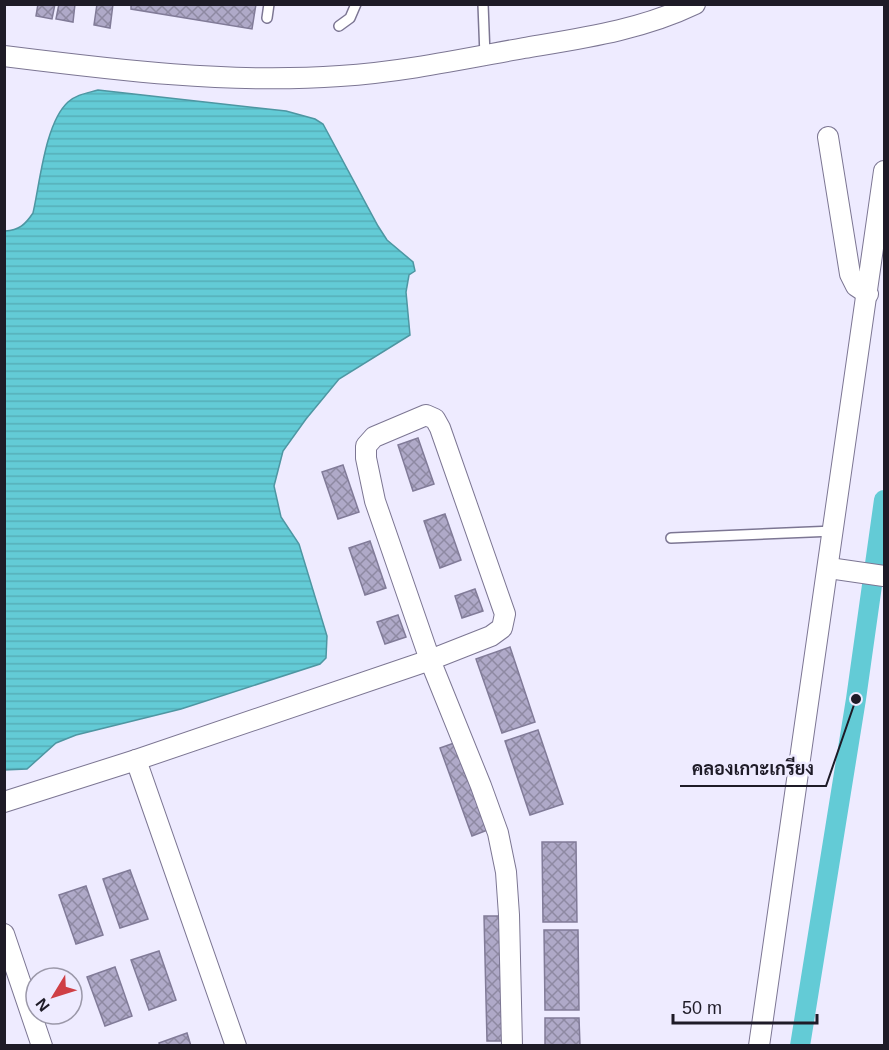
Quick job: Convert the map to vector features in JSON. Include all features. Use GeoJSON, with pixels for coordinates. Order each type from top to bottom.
{"type":"FeatureCollection","features":[{"type":"Feature","properties":{"kind":"street"},"geometry":{"type":"LineString","coordinates":[[4,56],[138,73],[215,78],[351,75],[408,69],[585,39],[674,15],[695,4]]}},
{"type":"Feature","properties":{"kind":"street"},"geometry":{"type":"LineString","coordinates":[[828,137],[850,274],[855,286],[868,294]]}},
{"type":"Feature","properties":{"kind":"street"},"geometry":{"type":"LineString","coordinates":[[759,1046],[885,171]]}},
{"type":"Feature","properties":{"kind":"street"},"geometry":{"type":"LineString","coordinates":[[4,802],[136,760],[430,660],[491,636],[502,628],[505,614],[435,418],[426,415],[374,437],[366,446],[366,458],[375,501],[430,660],[482,786],[498,833],[506,872],[510,915],[512,1046]]}},
{"type":"Feature","properties":{"kind":"street"},"geometry":{"type":"LineString","coordinates":[[828,568],[885,576]]}},
{"type":"Feature","properties":{"kind":"street"},"geometry":{"type":"LineString","coordinates":[[136,760],[236,1046]]}},
{"type":"Feature","properties":{"kind":"street"},"geometry":{"type":"LineString","coordinates":[[4,934],[42,1046]]}},
{"type":"Feature","properties":{"kind":"lane"},"geometry":{"type":"LineString","coordinates":[[267,18],[269,4]]}},
{"type":"Feature","properties":{"kind":"lane"},"geometry":{"type":"LineString","coordinates":[[339,26],[350,18],[356,4]]}},
{"type":"Feature","properties":{"kind":"lane"},"geometry":{"type":"LineString","coordinates":[[483,4],[485,56]]}},
{"type":"Feature","properties":{"kind":"lane"},"geometry":{"type":"LineString","coordinates":[[671,538],[834,531]]}},
{"type":"Feature","properties":{"kind":"water"},"geometry":{"type":"Polygon","coordinates":[[[98,90],[286,111],[315,119],[323,124],[387,240],[413,262],[415,271],[409,275],[406,292],[410,335],[339,379],[283,451],[274,486],[281,517],[299,544],[327,636],[326,658],[320,664],[181,709],[76,735],[56,743],[27,769],[4,770],[5,231],[21,226],[33,213],[49,138],[60,112],[75,97],[98,90]]]}},
{"type":"Feature","properties":{"kind":"building"},"geometry":{"type":"Polygon","coordinates":[[[38,4],[55,4],[52,19],[36,16],[38,4]]]}},
{"type":"Feature","properties":{"kind":"building"},"geometry":{"type":"Polygon","coordinates":[[[59,4],[75,4],[73,22],[56,19],[59,4]]]}},
{"type":"Feature","properties":{"kind":"building"},"geometry":{"type":"Polygon","coordinates":[[[97,4],[113,4],[110,28],[94,25],[97,4]]]}},
{"type":"Feature","properties":{"kind":"building"},"geometry":{"type":"Polygon","coordinates":[[[131,4],[256,4],[252,29],[131,9],[131,4]]]}},
{"type":"Feature","properties":{"kind":"building"},"geometry":{"type":"Polygon","coordinates":[[[418,438],[434,484],[413,491],[398,445],[418,438]]]}},
{"type":"Feature","properties":{"kind":"building"},"geometry":{"type":"Polygon","coordinates":[[[343,465],[359,512],[338,519],[322,472],[343,465]]]}},
{"type":"Feature","properties":{"kind":"building"},"geometry":{"type":"Polygon","coordinates":[[[445,514],[461,560],[440,568],[424,521],[445,514]]]}},
{"type":"Feature","properties":{"kind":"building"},"geometry":{"type":"Polygon","coordinates":[[[370,541],[386,588],[365,595],[349,548],[370,541]]]}},
{"type":"Feature","properties":{"kind":"building"},"geometry":{"type":"Polygon","coordinates":[[[475,589],[483,611],[462,618],[455,596],[475,589]]]}},
{"type":"Feature","properties":{"kind":"building"},"geometry":{"type":"Polygon","coordinates":[[[398,615],[406,637],[385,644],[377,622],[398,615]]]}},
{"type":"Feature","properties":{"kind":"building"},"geometry":{"type":"Polygon","coordinates":[[[510,647],[535,722],[502,733],[476,659],[510,647]]]}},
{"type":"Feature","properties":{"kind":"building"},"geometry":{"type":"Polygon","coordinates":[[[538,730],[563,804],[530,815],[505,741],[538,730]]]}},
{"type":"Feature","properties":{"kind":"building"},"geometry":{"type":"Polygon","coordinates":[[[457,742],[490,829],[472,836],[440,748],[457,742]]]}},
{"type":"Feature","properties":{"kind":"building"},"geometry":{"type":"Polygon","coordinates":[[[542,842],[576,842],[577,922],[543,922],[542,842]]]}},
{"type":"Feature","properties":{"kind":"building"},"geometry":{"type":"Polygon","coordinates":[[[130,870],[148,919],[120,928],[103,879],[130,870]]]}},
{"type":"Feature","properties":{"kind":"building"},"geometry":{"type":"Polygon","coordinates":[[[86,886],[103,935],[76,944],[59,895],[86,886]]]}},
{"type":"Feature","properties":{"kind":"building"},"geometry":{"type":"Polygon","coordinates":[[[484,916],[503,916],[507,1041],[487,1041],[484,916]]]}},
{"type":"Feature","properties":{"kind":"building"},"geometry":{"type":"Polygon","coordinates":[[[544,930],[578,930],[579,1010],[545,1010],[544,930]]]}},
{"type":"Feature","properties":{"kind":"building"},"geometry":{"type":"Polygon","coordinates":[[[159,951],[176,1000],[149,1010],[131,960],[159,951]]]}},
{"type":"Feature","properties":{"kind":"building"},"geometry":{"type":"Polygon","coordinates":[[[115,967],[132,1016],[105,1026],[87,977],[115,967]]]}},
{"type":"Feature","properties":{"kind":"building"},"geometry":{"type":"Polygon","coordinates":[[[545,1018],[579,1018],[580,1046],[545,1046],[545,1018]]]}},
{"type":"Feature","properties":{"kind":"building"},"geometry":{"type":"Polygon","coordinates":[[[187,1033],[191,1046],[160,1046],[159,1043],[187,1033]]]}},
{"type":"Feature","properties":{"kind":"waterway"},"geometry":{"type":"LineString","coordinates":[[800,1046],[856,699],[884,500]]}},
{"type":"Feature","properties":{"kind":"place","name":"คลองเกาะเกรียง"},"geometry":{"type":"Point","coordinates":[856,699]}}]}
